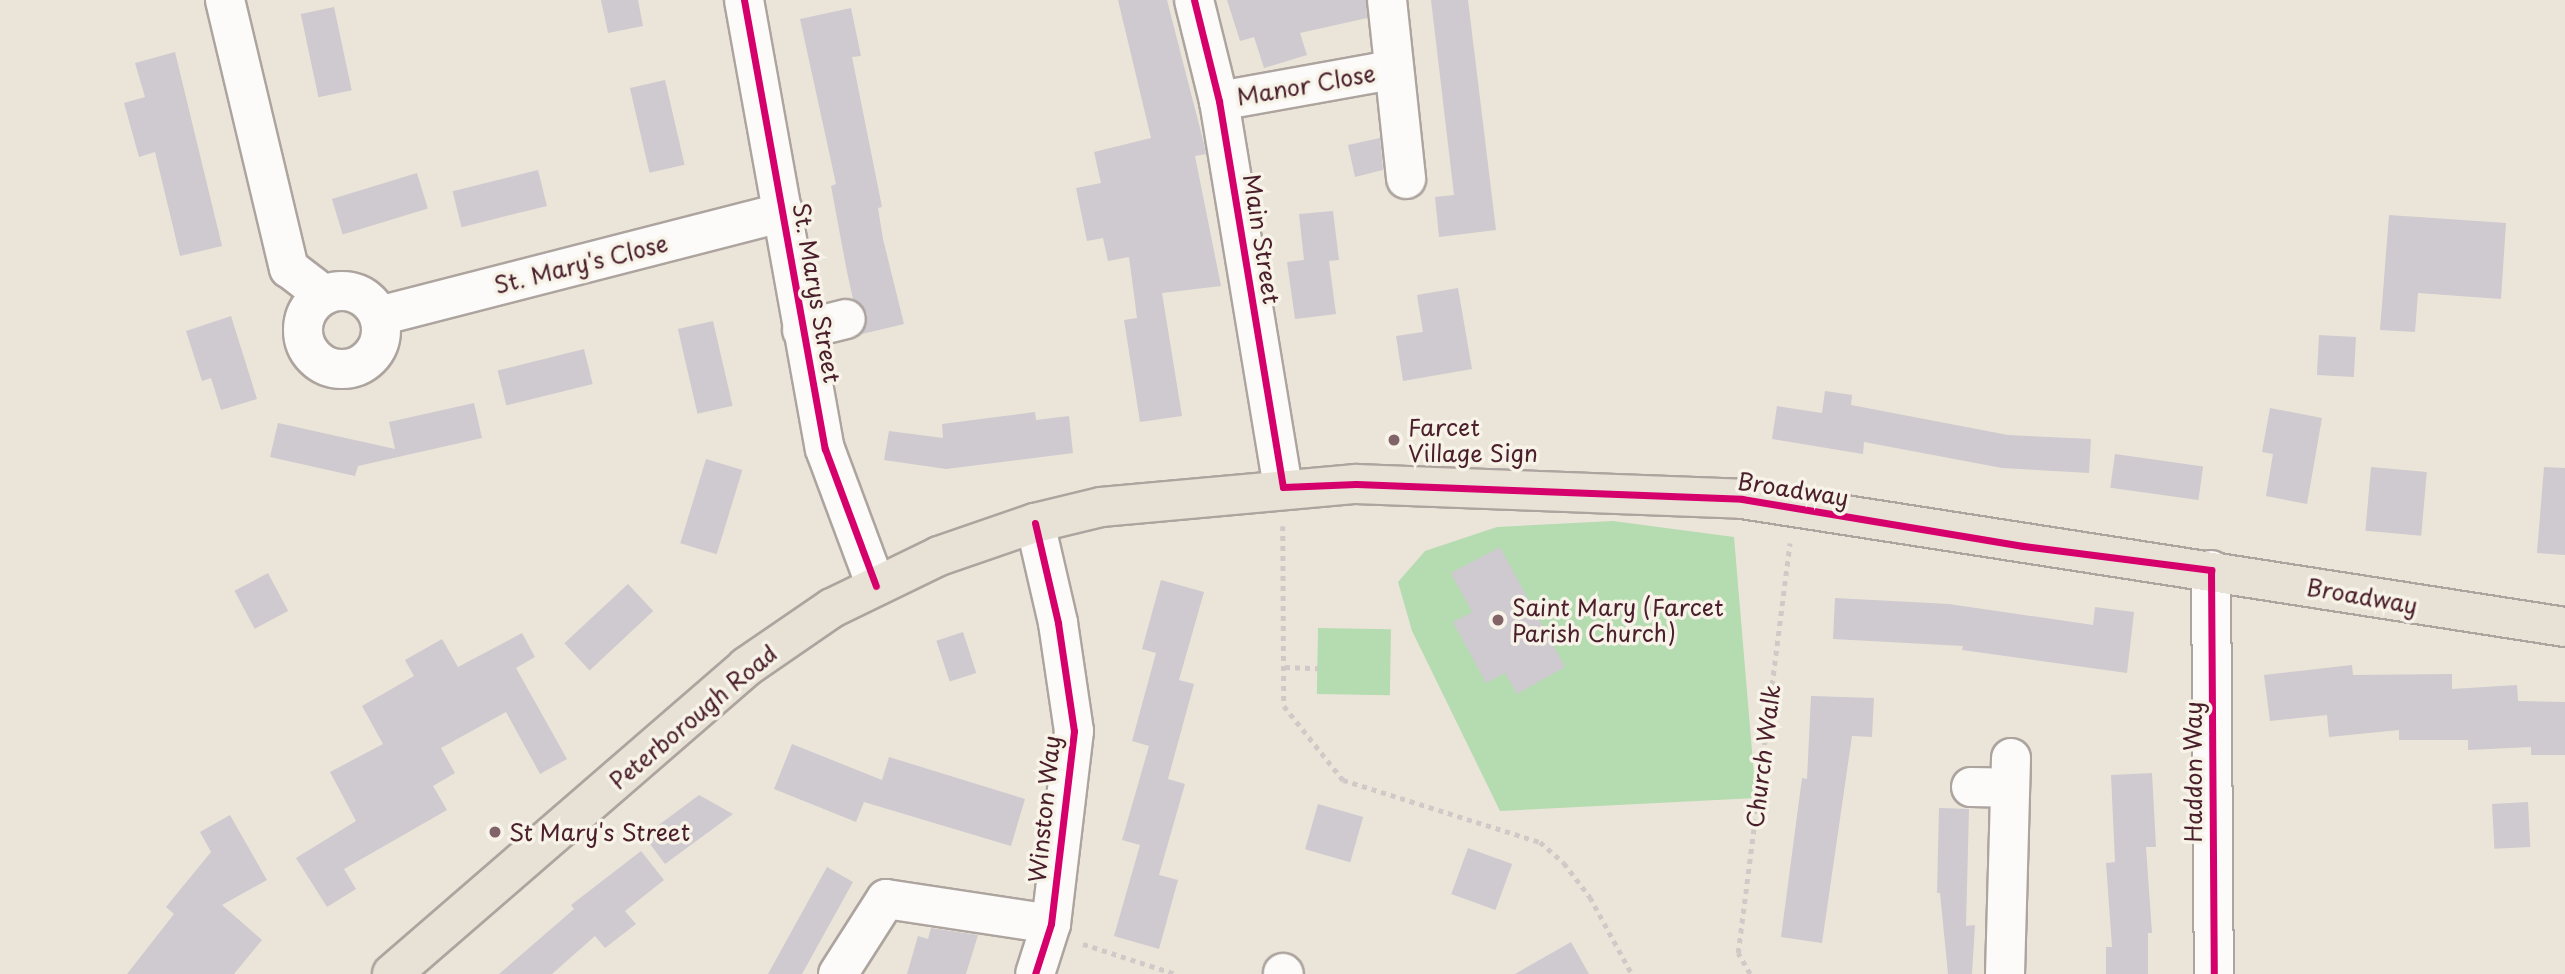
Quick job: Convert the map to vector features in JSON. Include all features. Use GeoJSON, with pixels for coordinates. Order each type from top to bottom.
{"type":"FeatureCollection","features":[{"type":"Feature","properties":{"kind":"main road","name":"Broadway"},"geometry":{"type":"LineString","coordinates":[[1283,501],[1356,484],[1742,499],[2024,546],[2211,570],[2565,627]]}},
{"type":"Feature","properties":{"kind":"main road","name":"Peterborough Road"},"geometry":{"type":"LineString","coordinates":[[392,974],[747,667],[832,608],[939,556],[1035,523],[1101,507],[1283,501]]}},
{"type":"Feature","properties":{"kind":"street"},"geometry":{"type":"LineString","coordinates":[[225,0],[289,268],[324,295]]}},
{"type":"Feature","properties":{"kind":"street","name":"St. Marys Street"},"geometry":{"type":"LineString","coordinates":[[744,0],[825,449],[876,586]]}},
{"type":"Feature","properties":{"kind":"street","name":"Main Street"},"geometry":{"type":"LineString","coordinates":[[1194,0],[1219,101],[1283,501]]}},
{"type":"Feature","properties":{"kind":"street","name":"Manor Close"},"geometry":{"type":"LineString","coordinates":[[1387,0],[1392,23],[1392,70],[1406,179]]}},
{"type":"Feature","properties":{"kind":"street","name":"Manor Close"},"geometry":{"type":"LineString","coordinates":[[1219,101],[1392,70]]}},
{"type":"Feature","properties":{"kind":"street","name":"St. Mary's Close"},"geometry":{"type":"LineString","coordinates":[[379,316],[784,212]]}},
{"type":"Feature","properties":{"kind":"street"},"geometry":{"type":"LineString","coordinates":[[350,291],[363,296],[379,316],[382,329],[374,353],[353,368],[327,367],[308,350],[303,326],[313,302],[324,295],[350,291]]}},
{"type":"Feature","properties":{"kind":"street"},"geometry":{"type":"LineString","coordinates":[[802,330],[846,319]]}},
{"type":"Feature","properties":{"kind":"street","name":"Winston Way"},"geometry":{"type":"LineString","coordinates":[[1035,523],[1058,623],[1074,731],[1049,928],[1035,974]]}},
{"type":"Feature","properties":{"kind":"street","name":"Haddon Way"},"geometry":{"type":"LineString","coordinates":[[2211,570],[2214,974]]}},
{"type":"Feature","properties":{"kind":"street"},"geometry":{"type":"LineString","coordinates":[[1971,787],[2010,773],[2005,974]]}},
{"type":"Feature","properties":{"kind":"street"},"geometry":{"type":"LineString","coordinates":[[838,974],[886,899],[1049,928]]}},
{"type":"Feature","properties":{"kind":"path"},"geometry":{"type":"LineString","coordinates":[[1283,501],[1284,706],[1343,780],[1540,842],[1564,863],[1590,897],[1632,974]]}},
{"type":"Feature","properties":{"kind":"path"},"geometry":{"type":"LineString","coordinates":[[1285,667],[1318,668]]}},
{"type":"Feature","properties":{"kind":"path"},"geometry":{"type":"LineString","coordinates":[[1049,928],[1176,974]]}},
{"type":"Feature","properties":{"kind":"green space"},"geometry":{"type":"Polygon","coordinates":[[[1613,521],[1734,537],[1756,798],[1500,811],[1412,631],[1398,582],[1425,551],[1497,527],[1613,521]]]}},
{"type":"Feature","properties":{"kind":"green space"},"geometry":{"type":"Polygon","coordinates":[[[1318,628],[1391,629],[1390,695],[1317,694],[1318,628]]]}},
{"type":"Feature","properties":{"kind":"building"},"geometry":{"type":"Polygon","coordinates":[[[601,0],[638,0],[643,26],[608,33],[601,0]]]}},
{"type":"Feature","properties":{"kind":"building"},"geometry":{"type":"Polygon","coordinates":[[[1118,0],[1167,0],[1206,154],[1195,156],[1221,286],[1162,293],[1182,416],[1140,422],[1124,320],[1137,318],[1129,257],[1108,261],[1103,238],[1087,241],[1076,188],[1101,183],[1094,152],[1151,138],[1118,0]]]}},
{"type":"Feature","properties":{"kind":"building"},"geometry":{"type":"Polygon","coordinates":[[[1227,0],[1366,0],[1367,18],[1300,33],[1307,55],[1264,68],[1254,37],[1240,41],[1227,0]]]}},
{"type":"Feature","properties":{"kind":"building"},"geometry":{"type":"Polygon","coordinates":[[[1431,0],[1468,0],[1496,230],[1439,237],[1435,197],[1454,195],[1431,0]]]}},
{"type":"Feature","properties":{"kind":"building"},"geometry":{"type":"Polygon","coordinates":[[[334,7],[352,90],[318,97],[301,14],[334,7]]]}},
{"type":"Feature","properties":{"kind":"building"},"geometry":{"type":"Polygon","coordinates":[[[851,8],[861,56],[852,57],[882,207],[878,208],[883,239],[904,324],[862,334],[867,314],[853,299],[831,186],[836,184],[800,19],[851,8]]]}},
{"type":"Feature","properties":{"kind":"building"},"geometry":{"type":"Polygon","coordinates":[[[175,52],[222,246],[180,256],[155,152],[139,157],[124,103],[145,97],[135,63],[175,52]]]}},
{"type":"Feature","properties":{"kind":"building"},"geometry":{"type":"Polygon","coordinates":[[[665,80],[685,165],[649,173],[630,88],[665,80]]]}},
{"type":"Feature","properties":{"kind":"building"},"geometry":{"type":"Polygon","coordinates":[[[1380,138],[1383,170],[1355,177],[1348,145],[1380,138]]]}},
{"type":"Feature","properties":{"kind":"building"},"geometry":{"type":"Polygon","coordinates":[[[538,170],[547,206],[462,227],[453,191],[538,170]]]}},
{"type":"Feature","properties":{"kind":"building"},"geometry":{"type":"Polygon","coordinates":[[[417,173],[428,208],[343,234],[332,199],[417,173]]]}},
{"type":"Feature","properties":{"kind":"building"},"geometry":{"type":"Polygon","coordinates":[[[1333,211],[1339,260],[1329,261],[1336,314],[1295,319],[1287,262],[1304,260],[1299,214],[1333,211]]]}},
{"type":"Feature","properties":{"kind":"building"},"geometry":{"type":"Polygon","coordinates":[[[2389,215],[2506,223],[2501,299],[2418,293],[2415,332],[2380,330],[2389,215]]]}},
{"type":"Feature","properties":{"kind":"building"},"geometry":{"type":"Polygon","coordinates":[[[1458,288],[1472,369],[1403,381],[1396,336],[1423,332],[1417,295],[1458,288]]]}},
{"type":"Feature","properties":{"kind":"building"},"geometry":{"type":"Polygon","coordinates":[[[231,316],[257,399],[221,410],[211,378],[202,381],[186,331],[231,316]]]}},
{"type":"Feature","properties":{"kind":"building"},"geometry":{"type":"Polygon","coordinates":[[[713,321],[733,406],[697,414],[678,329],[713,321]]]}},
{"type":"Feature","properties":{"kind":"building"},"geometry":{"type":"Polygon","coordinates":[[[2319,335],[2356,337],[2354,377],[2317,375],[2319,335]]]}},
{"type":"Feature","properties":{"kind":"building"},"geometry":{"type":"Polygon","coordinates":[[[584,349],[593,384],[506,405],[498,371],[584,349]]]}},
{"type":"Feature","properties":{"kind":"building"},"geometry":{"type":"Polygon","coordinates":[[[1825,391],[1852,395],[1851,405],[2008,435],[2091,439],[2089,473],[2002,468],[1864,442],[1863,454],[1772,439],[1777,406],[1822,413],[1825,391]]]}},
{"type":"Feature","properties":{"kind":"building"},"geometry":{"type":"Polygon","coordinates":[[[474,403],[482,438],[358,466],[355,476],[270,457],[278,423],[395,449],[389,422],[474,403]]]}},
{"type":"Feature","properties":{"kind":"building"},"geometry":{"type":"Polygon","coordinates":[[[2270,408],[2322,418],[2307,504],[2266,496],[2273,454],[2262,452],[2270,408]]]}},
{"type":"Feature","properties":{"kind":"building"},"geometry":{"type":"Polygon","coordinates":[[[1035,412],[1036,420],[1069,416],[1073,453],[946,469],[884,460],[889,431],[943,438],[942,424],[1035,412]]]}},
{"type":"Feature","properties":{"kind":"building"},"geometry":{"type":"Polygon","coordinates":[[[2115,454],[2203,466],[2198,500],[2110,488],[2115,454]]]}},
{"type":"Feature","properties":{"kind":"building"},"geometry":{"type":"Polygon","coordinates":[[[706,459],[742,470],[717,554],[680,543],[706,459]]]}},
{"type":"Feature","properties":{"kind":"building"},"geometry":{"type":"Polygon","coordinates":[[[2371,467],[2427,472],[2421,536],[2365,531],[2371,467]]]}},
{"type":"Feature","properties":{"kind":"building"},"geometry":{"type":"Polygon","coordinates":[[[2544,467],[2565,468],[2565,555],[2537,553],[2544,467]]]}},
{"type":"Feature","properties":{"kind":"building","name":"Saint Mary (Farcet Parish Church)"},"geometry":{"type":"Polygon","coordinates":[[[1500,547],[1565,667],[1517,694],[1505,673],[1486,683],[1453,622],[1472,612],[1451,573],[1500,547]]]}},
{"type":"Feature","properties":{"kind":"building"},"geometry":{"type":"Polygon","coordinates":[[[268,573],[288,611],[255,629],[234,591],[268,573]]]}},
{"type":"Feature","properties":{"kind":"building"},"geometry":{"type":"Polygon","coordinates":[[[1161,580],[1204,592],[1179,680],[1194,684],[1168,779],[1185,784],[1159,875],[1178,880],[1159,949],[1114,936],[1140,845],[1122,840],[1149,746],[1132,741],[1156,653],[1142,649],[1161,580]]]}},
{"type":"Feature","properties":{"kind":"building"},"geometry":{"type":"Polygon","coordinates":[[[628,584],[653,611],[590,670],[564,643],[628,584]]]}},
{"type":"Feature","properties":{"kind":"building"},"geometry":{"type":"Polygon","coordinates":[[[1835,598],[1949,604],[2093,625],[2095,607],[2134,612],[2127,673],[1962,650],[1963,646],[1833,639],[1835,598]]]}},
{"type":"Feature","properties":{"kind":"building"},"geometry":{"type":"Polygon","coordinates":[[[963,632],[976,673],[950,682],[936,641],[963,632]]]}},
{"type":"Feature","properties":{"kind":"building"},"geometry":{"type":"Polygon","coordinates":[[[522,633],[535,657],[516,668],[567,759],[540,774],[506,712],[441,748],[455,773],[433,786],[447,810],[344,869],[356,889],[327,907],[296,858],[356,821],[330,772],[383,744],[362,706],[414,676],[405,660],[442,639],[458,667],[522,633]]]}},
{"type":"Feature","properties":{"kind":"building"},"geometry":{"type":"Polygon","coordinates":[[[2352,665],[2353,675],[2452,674],[2452,689],[2517,685],[2518,701],[2565,702],[2565,755],[2531,755],[2531,747],[2468,750],[2468,740],[2399,740],[2399,730],[2329,737],[2327,715],[2270,721],[2264,675],[2352,665]]]}},
{"type":"Feature","properties":{"kind":"building"},"geometry":{"type":"Polygon","coordinates":[[[1811,696],[1874,698],[1872,737],[1852,736],[1822,943],[1781,937],[1802,778],[1807,779],[1811,696]]]}},
{"type":"Feature","properties":{"kind":"building"},"geometry":{"type":"Polygon","coordinates":[[[792,744],[882,780],[889,757],[1025,799],[1011,846],[864,802],[856,822],[774,789],[792,744]]]}},
{"type":"Feature","properties":{"kind":"building"},"geometry":{"type":"Polygon","coordinates":[[[2152,773],[2156,847],[2146,847],[2152,933],[2148,933],[2148,974],[2106,974],[2106,947],[2112,947],[2106,863],[2115,862],[2111,775],[2152,773]]]}},
{"type":"Feature","properties":{"kind":"building"},"geometry":{"type":"Polygon","coordinates":[[[699,795],[733,814],[665,864],[644,836],[699,795]]]}},
{"type":"Feature","properties":{"kind":"building"},"geometry":{"type":"Polygon","coordinates":[[[2528,802],[2530,847],[2494,849],[2492,804],[2528,802]]]}},
{"type":"Feature","properties":{"kind":"building"},"geometry":{"type":"Polygon","coordinates":[[[1318,804],[1363,817],[1350,862],[1305,849],[1318,804]]]}},
{"type":"Feature","properties":{"kind":"building"},"geometry":{"type":"Polygon","coordinates":[[[1939,808],[1969,809],[1966,926],[1975,925],[1972,974],[1948,974],[1940,893],[1937,893],[1939,808]]]}},
{"type":"Feature","properties":{"kind":"building"},"geometry":{"type":"Polygon","coordinates":[[[230,815],[267,880],[222,905],[262,940],[234,974],[127,974],[174,914],[166,907],[211,852],[200,832],[230,815]]]}},
{"type":"Feature","properties":{"kind":"building"},"geometry":{"type":"Polygon","coordinates":[[[1468,848],[1512,864],[1495,910],[1451,894],[1468,848]]]}},
{"type":"Feature","properties":{"kind":"building"},"geometry":{"type":"Polygon","coordinates":[[[641,851],[664,880],[625,911],[636,924],[605,948],[595,936],[552,974],[499,974],[574,909],[571,905],[641,851]]]}},
{"type":"Feature","properties":{"kind":"building"},"geometry":{"type":"Polygon","coordinates":[[[827,867],[853,882],[802,974],[768,974],[827,867]]]}},
{"type":"Feature","properties":{"kind":"building"},"geometry":{"type":"Polygon","coordinates":[[[931,928],[978,935],[966,974],[907,974],[918,936],[928,939],[931,928]]]}},
{"type":"Feature","properties":{"kind":"building"},"geometry":{"type":"Polygon","coordinates":[[[1571,942],[1589,974],[1515,974],[1571,942]]]}},
{"type":"Feature","properties":{"kind":"cycle path"},"geometry":{"type":"LineString","coordinates":[[744,0],[825,449],[876,586]]}},
{"type":"Feature","properties":{"kind":"cycle path"},"geometry":{"type":"LineString","coordinates":[[1194,0],[1219,101],[1283,487],[1356,484],[1742,499],[2023,546],[2211,570],[2214,974]]}},
{"type":"Feature","properties":{"kind":"cycle path"},"geometry":{"type":"LineString","coordinates":[[1035,523],[1058,623],[1074,731],[1051,924],[1035,974]]}},
{"type":"Feature","properties":{"kind":"place","name":"Farcet Village Sign"},"geometry":{"type":"Point","coordinates":[1394,440]}},
{"type":"Feature","properties":{"kind":"place","name":"Saint Mary (Farcet Parish Church)"},"geometry":{"type":"Point","coordinates":[1498,620]}},
{"type":"Feature","properties":{"kind":"place","name":"St Mary's Street"},"geometry":{"type":"Point","coordinates":[495,832]}}]}
